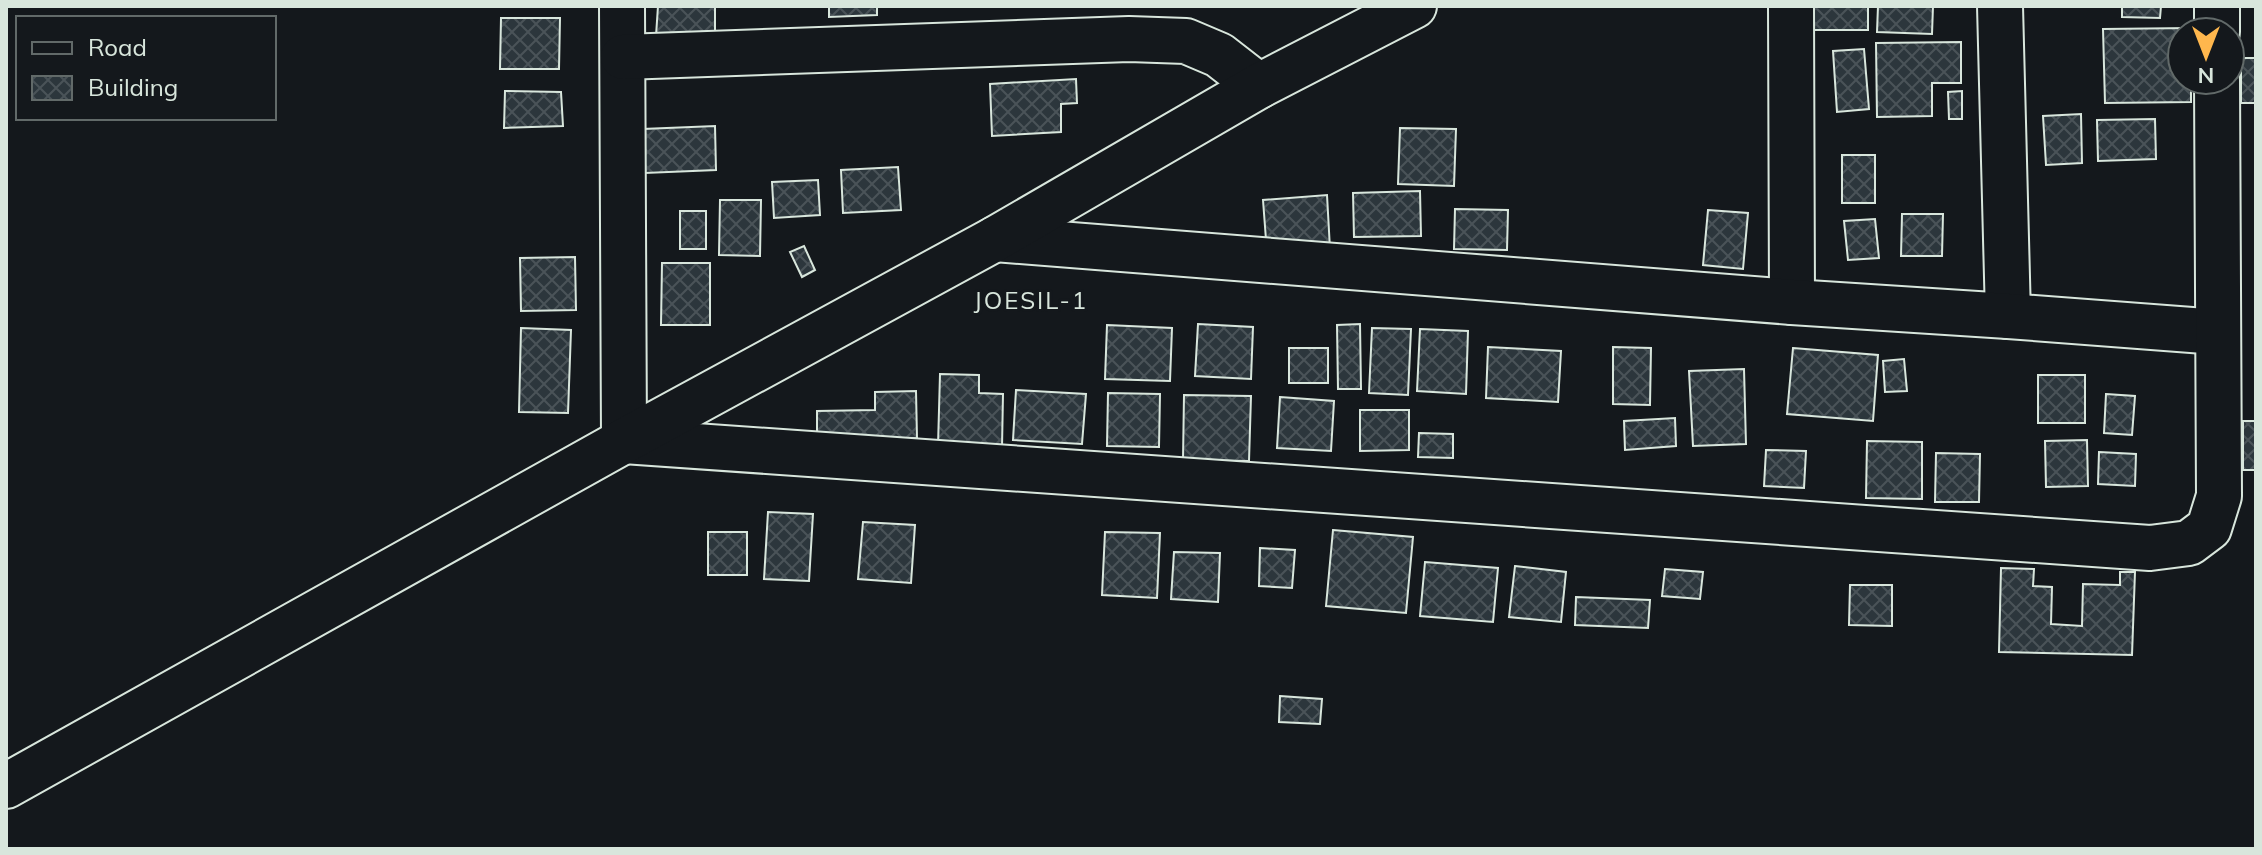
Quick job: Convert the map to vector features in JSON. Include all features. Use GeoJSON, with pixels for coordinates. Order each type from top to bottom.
{"type":"FeatureCollection","features":[{"type":"Feature","properties":{"kind":"street"},"geometry":{"type":"LineString","coordinates":[[622,6],[624,441]]}},
{"type":"Feature","properties":{"kind":"street"},"geometry":{"type":"LineString","coordinates":[[6,786],[624,441],[995,239],[1259,86],[1414,6]]}},
{"type":"Feature","properties":{"kind":"street"},"geometry":{"type":"LineString","coordinates":[[1791,6],[1792,302]]}},
{"type":"Feature","properties":{"kind":"street"},"geometry":{"type":"LineString","coordinates":[[2000,6],[2008,316]]}},
{"type":"Feature","properties":{"kind":"street"},"geometry":{"type":"LineString","coordinates":[[623,57],[1113,39],[1186,41],[1219,55],[1259,86]]}},
{"type":"Feature","properties":{"kind":"street"},"geometry":{"type":"LineString","coordinates":[[624,441],[2150,548],[2189,543],[2209,528],[2219,496],[2217,96]]}},
{"type":"Feature","properties":{"kind":"street"},"geometry":{"type":"LineString","coordinates":[[995,239],[2218,332]]}},
{"type":"Feature","properties":{"kind":"building"},"geometry":{"type":"Polygon","coordinates":[[[658,6],[715,6],[715,38],[656,36],[658,6]]]}},
{"type":"Feature","properties":{"kind":"building"},"geometry":{"type":"Polygon","coordinates":[[[829,6],[877,6],[877,15],[829,17],[829,6]]]}},
{"type":"Feature","properties":{"kind":"building"},"geometry":{"type":"Polygon","coordinates":[[[1810,6],[1868,6],[1868,30],[1810,30],[1810,6]]]}},
{"type":"Feature","properties":{"kind":"building"},"geometry":{"type":"Polygon","coordinates":[[[1878,6],[1933,6],[1932,34],[1877,32],[1878,6]]]}},
{"type":"Feature","properties":{"kind":"building"},"geometry":{"type":"Polygon","coordinates":[[[2122,6],[2161,6],[2160,18],[2122,17],[2122,6]]]}},
{"type":"Feature","properties":{"kind":"building"},"geometry":{"type":"Polygon","coordinates":[[[501,18],[560,18],[559,69],[500,69],[501,18]]]}},
{"type":"Feature","properties":{"kind":"building"},"geometry":{"type":"Polygon","coordinates":[[[2166,28],[2166,96],[2191,96],[2191,102],[2105,103],[2103,29],[2166,28]]]}},
{"type":"Feature","properties":{"kind":"building"},"geometry":{"type":"Polygon","coordinates":[[[1961,42],[1961,83],[1932,83],[1932,116],[1877,117],[1876,43],[1961,42]]]}},
{"type":"Feature","properties":{"kind":"building"},"geometry":{"type":"Polygon","coordinates":[[[1864,49],[1869,109],[1837,112],[1833,51],[1864,49]]]}},
{"type":"Feature","properties":{"kind":"building"},"geometry":{"type":"Polygon","coordinates":[[[2246,58],[2256,58],[2256,103],[2241,103],[2241,96],[2246,96],[2246,58]]]}},
{"type":"Feature","properties":{"kind":"building"},"geometry":{"type":"Polygon","coordinates":[[[1076,79],[1077,103],[1061,104],[1061,132],[992,136],[990,84],[1076,79]]]}},
{"type":"Feature","properties":{"kind":"building"},"geometry":{"type":"Polygon","coordinates":[[[505,91],[561,92],[563,126],[504,128],[505,91]]]}},
{"type":"Feature","properties":{"kind":"building"},"geometry":{"type":"Polygon","coordinates":[[[1962,91],[1962,119],[1949,119],[1948,92],[1962,91]]]}},
{"type":"Feature","properties":{"kind":"building"},"geometry":{"type":"Polygon","coordinates":[[[2081,114],[2082,163],[2046,165],[2043,116],[2081,114]]]}},
{"type":"Feature","properties":{"kind":"building"},"geometry":{"type":"Polygon","coordinates":[[[2155,119],[2156,159],[2098,161],[2097,120],[2155,119]]]}},
{"type":"Feature","properties":{"kind":"building"},"geometry":{"type":"Polygon","coordinates":[[[715,126],[716,170],[645,173],[643,129],[715,126]]]}},
{"type":"Feature","properties":{"kind":"building"},"geometry":{"type":"Polygon","coordinates":[[[1400,128],[1456,129],[1454,186],[1398,184],[1400,128]]]}},
{"type":"Feature","properties":{"kind":"building"},"geometry":{"type":"Polygon","coordinates":[[[1842,155],[1875,155],[1875,203],[1842,203],[1842,155]]]}},
{"type":"Feature","properties":{"kind":"building"},"geometry":{"type":"Polygon","coordinates":[[[898,167],[901,210],[843,213],[841,170],[898,167]]]}},
{"type":"Feature","properties":{"kind":"building"},"geometry":{"type":"Polygon","coordinates":[[[818,180],[820,215],[774,218],[772,182],[818,180]]]}},
{"type":"Feature","properties":{"kind":"building"},"geometry":{"type":"Polygon","coordinates":[[[1420,191],[1421,236],[1354,237],[1353,193],[1420,191]]]}},
{"type":"Feature","properties":{"kind":"building"},"geometry":{"type":"Polygon","coordinates":[[[1327,195],[1330,249],[1267,253],[1263,200],[1327,195]]]}},
{"type":"Feature","properties":{"kind":"building"},"geometry":{"type":"Polygon","coordinates":[[[720,200],[761,200],[760,256],[719,255],[720,200]]]}},
{"type":"Feature","properties":{"kind":"building"},"geometry":{"type":"Polygon","coordinates":[[[1455,209],[1508,210],[1507,250],[1454,249],[1455,209]]]}},
{"type":"Feature","properties":{"kind":"building"},"geometry":{"type":"Polygon","coordinates":[[[1708,210],[1748,213],[1743,269],[1703,265],[1708,210]]]}},
{"type":"Feature","properties":{"kind":"building"},"geometry":{"type":"Polygon","coordinates":[[[680,211],[706,211],[706,249],[680,249],[680,211]]]}},
{"type":"Feature","properties":{"kind":"building"},"geometry":{"type":"Polygon","coordinates":[[[1902,214],[1943,214],[1942,256],[1901,256],[1902,214]]]}},
{"type":"Feature","properties":{"kind":"building"},"geometry":{"type":"Polygon","coordinates":[[[1875,219],[1879,258],[1848,260],[1844,221],[1875,219]]]}},
{"type":"Feature","properties":{"kind":"building"},"geometry":{"type":"Polygon","coordinates":[[[804,246],[815,270],[802,277],[790,252],[804,246]]]}},
{"type":"Feature","properties":{"kind":"building"},"geometry":{"type":"Polygon","coordinates":[[[575,257],[576,310],[521,311],[520,258],[575,257]]]}},
{"type":"Feature","properties":{"kind":"building"},"geometry":{"type":"Polygon","coordinates":[[[662,263],[710,263],[710,325],[661,325],[662,263]]]}},
{"type":"Feature","properties":{"kind":"building"},"geometry":{"type":"Polygon","coordinates":[[[1198,324],[1253,327],[1251,379],[1195,376],[1198,324]]]}},
{"type":"Feature","properties":{"kind":"building"},"geometry":{"type":"Polygon","coordinates":[[[1360,324],[1361,389],[1338,389],[1337,325],[1360,324]]]}},
{"type":"Feature","properties":{"kind":"building"},"geometry":{"type":"Polygon","coordinates":[[[1107,325],[1172,328],[1170,381],[1105,379],[1107,325]]]}},
{"type":"Feature","properties":{"kind":"building"},"geometry":{"type":"Polygon","coordinates":[[[521,328],[571,330],[568,413],[519,412],[521,328]]]}},
{"type":"Feature","properties":{"kind":"building"},"geometry":{"type":"Polygon","coordinates":[[[1372,328],[1411,329],[1408,395],[1369,393],[1372,328]]]}},
{"type":"Feature","properties":{"kind":"building"},"geometry":{"type":"Polygon","coordinates":[[[1420,329],[1468,331],[1466,394],[1417,391],[1420,329]]]}},
{"type":"Feature","properties":{"kind":"building"},"geometry":{"type":"Polygon","coordinates":[[[1488,347],[1561,351],[1558,402],[1486,398],[1488,347]]]}},
{"type":"Feature","properties":{"kind":"building"},"geometry":{"type":"Polygon","coordinates":[[[1613,347],[1651,348],[1650,405],[1613,404],[1613,347]]]}},
{"type":"Feature","properties":{"kind":"building"},"geometry":{"type":"Polygon","coordinates":[[[1289,348],[1328,348],[1328,383],[1289,383],[1289,348]]]}},
{"type":"Feature","properties":{"kind":"building"},"geometry":{"type":"Polygon","coordinates":[[[1793,348],[1878,355],[1873,421],[1787,414],[1793,348]]]}},
{"type":"Feature","properties":{"kind":"building"},"geometry":{"type":"Polygon","coordinates":[[[1904,359],[1907,391],[1885,392],[1883,361],[1904,359]]]}},
{"type":"Feature","properties":{"kind":"building"},"geometry":{"type":"Polygon","coordinates":[[[1744,369],[1746,444],[1693,446],[1689,371],[1744,369]]]}},
{"type":"Feature","properties":{"kind":"building"},"geometry":{"type":"Polygon","coordinates":[[[940,374],[979,375],[979,393],[1003,394],[1002,448],[938,446],[940,374]]]}},
{"type":"Feature","properties":{"kind":"building"},"geometry":{"type":"Polygon","coordinates":[[[2038,375],[2085,375],[2085,423],[2038,423],[2038,375]]]}},
{"type":"Feature","properties":{"kind":"building"},"geometry":{"type":"Polygon","coordinates":[[[1016,390],[1086,394],[1082,444],[1013,440],[1016,390]]]}},
{"type":"Feature","properties":{"kind":"building"},"geometry":{"type":"Polygon","coordinates":[[[916,391],[917,438],[817,439],[817,411],[875,410],[875,392],[916,391]]]}},
{"type":"Feature","properties":{"kind":"building"},"geometry":{"type":"Polygon","coordinates":[[[1108,393],[1160,394],[1159,447],[1107,446],[1108,393]]]}},
{"type":"Feature","properties":{"kind":"building"},"geometry":{"type":"Polygon","coordinates":[[[2106,394],[2135,396],[2132,435],[2104,433],[2106,394]]]}},
{"type":"Feature","properties":{"kind":"building"},"geometry":{"type":"Polygon","coordinates":[[[1184,395],[1251,396],[1249,461],[1183,460],[1184,395]]]}},
{"type":"Feature","properties":{"kind":"building"},"geometry":{"type":"Polygon","coordinates":[[[1280,397],[1334,401],[1331,451],[1277,448],[1280,397]]]}},
{"type":"Feature","properties":{"kind":"building"},"geometry":{"type":"Polygon","coordinates":[[[1360,410],[1409,410],[1409,450],[1360,451],[1360,410]]]}},
{"type":"Feature","properties":{"kind":"building"},"geometry":{"type":"Polygon","coordinates":[[[1675,418],[1676,446],[1625,450],[1624,421],[1675,418]]]}},
{"type":"Feature","properties":{"kind":"building"},"geometry":{"type":"Polygon","coordinates":[[[2243,421],[2256,421],[2256,470],[2243,470],[2243,421]]]}},
{"type":"Feature","properties":{"kind":"building"},"geometry":{"type":"Polygon","coordinates":[[[1419,433],[1453,434],[1453,458],[1418,457],[1419,433]]]}},
{"type":"Feature","properties":{"kind":"building"},"geometry":{"type":"Polygon","coordinates":[[[2087,440],[2088,486],[2046,487],[2045,441],[2087,440]]]}},
{"type":"Feature","properties":{"kind":"building"},"geometry":{"type":"Polygon","coordinates":[[[1867,441],[1922,442],[1922,499],[1866,498],[1867,441]]]}},
{"type":"Feature","properties":{"kind":"building"},"geometry":{"type":"Polygon","coordinates":[[[1766,450],[1806,451],[1804,488],[1764,486],[1766,450]]]}},
{"type":"Feature","properties":{"kind":"building"},"geometry":{"type":"Polygon","coordinates":[[[2099,452],[2136,454],[2135,486],[2098,484],[2099,452]]]}},
{"type":"Feature","properties":{"kind":"building"},"geometry":{"type":"Polygon","coordinates":[[[1936,453],[1980,454],[1979,502],[1935,502],[1936,453]]]}},
{"type":"Feature","properties":{"kind":"building"},"geometry":{"type":"Polygon","coordinates":[[[768,512],[813,514],[809,581],[764,579],[768,512]]]}},
{"type":"Feature","properties":{"kind":"building"},"geometry":{"type":"Polygon","coordinates":[[[863,522],[915,525],[911,583],[858,579],[863,522]]]}},
{"type":"Feature","properties":{"kind":"building"},"geometry":{"type":"Polygon","coordinates":[[[1333,530],[1413,537],[1406,613],[1326,606],[1333,530]]]}},
{"type":"Feature","properties":{"kind":"building"},"geometry":{"type":"Polygon","coordinates":[[[708,532],[747,532],[747,575],[708,575],[708,532]]]}},
{"type":"Feature","properties":{"kind":"building"},"geometry":{"type":"Polygon","coordinates":[[[1105,532],[1160,533],[1157,598],[1102,595],[1105,532]]]}},
{"type":"Feature","properties":{"kind":"building"},"geometry":{"type":"Polygon","coordinates":[[[1260,548],[1295,550],[1292,588],[1259,586],[1260,548]]]}},
{"type":"Feature","properties":{"kind":"building"},"geometry":{"type":"Polygon","coordinates":[[[1174,552],[1220,553],[1218,602],[1171,599],[1174,552]]]}},
{"type":"Feature","properties":{"kind":"building"},"geometry":{"type":"Polygon","coordinates":[[[1425,562],[1498,568],[1493,622],[1420,616],[1425,562]]]}},
{"type":"Feature","properties":{"kind":"building"},"geometry":{"type":"Polygon","coordinates":[[[1515,566],[1566,572],[1561,622],[1509,617],[1515,566]]]}},
{"type":"Feature","properties":{"kind":"building"},"geometry":{"type":"Polygon","coordinates":[[[2001,568],[2034,569],[2033,586],[2052,587],[2051,624],[2082,626],[2083,584],[2120,585],[2120,572],[2135,572],[2132,655],[1999,652],[2001,568]]]}},
{"type":"Feature","properties":{"kind":"building"},"geometry":{"type":"Polygon","coordinates":[[[1665,569],[1703,572],[1700,599],[1662,596],[1665,569]]]}},
{"type":"Feature","properties":{"kind":"building"},"geometry":{"type":"Polygon","coordinates":[[[1850,585],[1892,585],[1892,626],[1849,625],[1850,585]]]}},
{"type":"Feature","properties":{"kind":"building"},"geometry":{"type":"Polygon","coordinates":[[[1576,597],[1650,600],[1648,628],[1575,625],[1576,597]]]}},
{"type":"Feature","properties":{"kind":"building"},"geometry":{"type":"Polygon","coordinates":[[[1280,696],[1322,699],[1320,724],[1279,722],[1280,696]]]}},
{"type":"Feature","properties":{"kind":"district","name":"JOESIL-1"},"geometry":{"type":"Point","coordinates":[1031,300]}}]}
